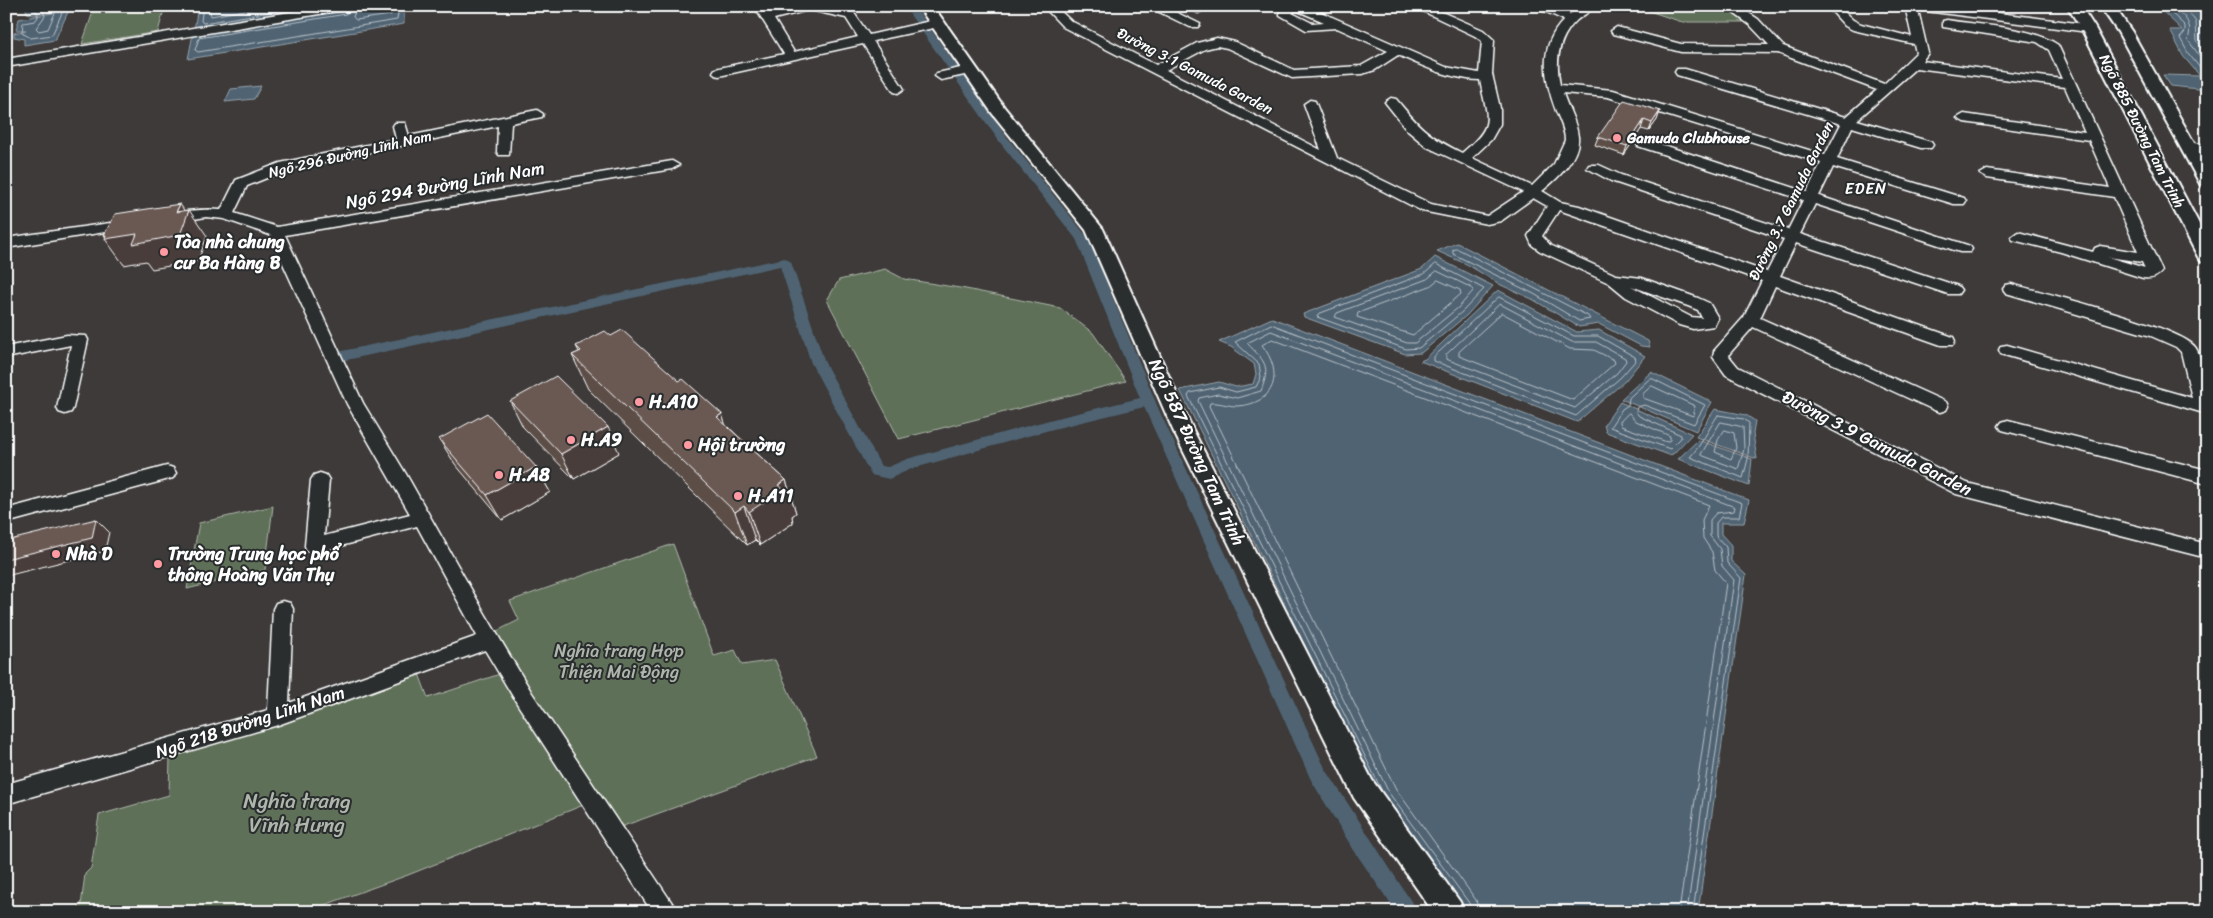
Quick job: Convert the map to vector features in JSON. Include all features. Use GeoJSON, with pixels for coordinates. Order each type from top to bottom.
{"type":"FeatureCollection","features":[{"type":"Feature","properties":{"kind":"street"},"geometry":{"type":"LineString","coordinates":[[6,63],[349,6]]}},
{"type":"Feature","properties":{"kind":"street","name":"Ngõ 587 Đường Tam Trinh"},"geometry":{"type":"LineString","coordinates":[[925,6],[934,24],[967,70],[1094,229],[1183,430],[1363,789],[1450,912]]}},
{"type":"Feature","properties":{"kind":"street","name":"Đường 3.1 Gamuda Garden"},"geometry":{"type":"LineString","coordinates":[[1048,6],[1060,19],[1427,208],[1472,219],[1496,218],[1532,191],[1554,173],[1572,142],[1556,92],[1550,65],[1553,44],[1571,18]]}},
{"type":"Feature","properties":{"kind":"street"},"geometry":{"type":"LineString","coordinates":[[1153,6],[1194,24]]}},
{"type":"Feature","properties":{"kind":"street"},"geometry":{"type":"LineString","coordinates":[[1295,6],[1286,11],[1286,15],[1310,26],[1340,24],[1442,70],[1465,76],[1485,77]]}},
{"type":"Feature","properties":{"kind":"street"},"geometry":{"type":"LineString","coordinates":[[1418,6],[1485,36],[1488,40],[1485,77],[1494,109],[1495,122],[1482,144],[1464,158]]}},
{"type":"Feature","properties":{"kind":"street"},"geometry":{"type":"LineString","coordinates":[[1539,6],[1571,18],[1590,6]]}},
{"type":"Feature","properties":{"kind":"street"},"geometry":{"type":"LineString","coordinates":[[1730,6],[1754,22],[1779,48]]}},
{"type":"Feature","properties":{"kind":"street"},"geometry":{"type":"LineString","coordinates":[[2070,84],[1915,64],[1922,53],[1913,6],[2125,32]]}},
{"type":"Feature","properties":{"kind":"street","name":"Ngõ 885 Đường Tam Trinh"},"geometry":{"type":"LineString","coordinates":[[2074,6],[2088,28],[2207,257]]}},
{"type":"Feature","properties":{"kind":"street","name":"Ngõ 885 Đường Tam Trinh"},"geometry":{"type":"LineString","coordinates":[[2107,6],[2125,32],[2207,182]]}},
{"type":"Feature","properties":{"kind":"street"},"geometry":{"type":"LineString","coordinates":[[791,56],[763,11],[809,7],[850,15],[898,89]]}},
{"type":"Feature","properties":{"kind":"street"},"geometry":{"type":"LineString","coordinates":[[1832,7],[1849,23],[1857,27],[1920,42]]}},
{"type":"Feature","properties":{"kind":"street"},"geometry":{"type":"LineString","coordinates":[[719,72],[934,24]]}},
{"type":"Feature","properties":{"kind":"street"},"geometry":{"type":"LineString","coordinates":[[1947,24],[2041,39],[2054,48],[2154,270],[2149,274],[2065,248],[2018,237]]}},
{"type":"Feature","properties":{"kind":"street"},"geometry":{"type":"LineString","coordinates":[[1617,31],[1681,48],[1779,48],[1884,88]]}},
{"type":"Feature","properties":{"kind":"street"},"geometry":{"type":"LineString","coordinates":[[1157,70],[1210,42],[1231,45],[1284,70],[1300,74],[1362,70],[1371,67],[1398,50]]}},
{"type":"Feature","properties":{"kind":"street","name":"Đường 3.7 Gamuda Garden"},"geometry":{"type":"LineString","coordinates":[[1751,320],[1827,161],[1848,122],[1884,88],[1915,64]]}},
{"type":"Feature","properties":{"kind":"street"},"geometry":{"type":"LineString","coordinates":[[944,75],[967,70]]}},
{"type":"Feature","properties":{"kind":"street"},"geometry":{"type":"LineString","coordinates":[[1681,72],[1759,95],[1765,90],[1778,92],[1848,122],[1926,145]]}},
{"type":"Feature","properties":{"kind":"street"},"geometry":{"type":"LineString","coordinates":[[1556,92],[1623,98],[1959,201]]}},
{"type":"Feature","properties":{"kind":"street"},"geometry":{"type":"LineString","coordinates":[[1391,102],[1422,137],[1532,191],[1554,205],[1574,209],[1772,277],[1947,341]]}},
{"type":"Feature","properties":{"kind":"street"},"geometry":{"type":"LineString","coordinates":[[1310,104],[1331,159]]}},
{"type":"Feature","properties":{"kind":"street","name":"Ngõ 296 Đường Lĩnh Nam"},"geometry":{"type":"LineString","coordinates":[[226,215],[238,186],[245,181],[284,166],[537,114]]}},
{"type":"Feature","properties":{"kind":"street"},"geometry":{"type":"LineString","coordinates":[[1964,118],[2094,137]]}},
{"type":"Feature","properties":{"kind":"street"},"geometry":{"type":"LineString","coordinates":[[504,152],[505,120]]}},
{"type":"Feature","properties":{"kind":"street"},"geometry":{"type":"LineString","coordinates":[[400,126],[403,141]]}},
{"type":"Feature","properties":{"kind":"street"},"geometry":{"type":"LineString","coordinates":[[1643,143],[1965,249]]}},
{"type":"Feature","properties":{"kind":"street"},"geometry":{"type":"LineString","coordinates":[[2187,146],[2207,149]]}},
{"type":"Feature","properties":{"kind":"street","name":"Ngõ 294 Đường Lĩnh Nam"},"geometry":{"type":"LineString","coordinates":[[226,215],[276,232],[672,166]]}},
{"type":"Feature","properties":{"kind":"street"},"geometry":{"type":"LineString","coordinates":[[1594,168],[1616,178],[1953,290]]}},
{"type":"Feature","properties":{"kind":"street"},"geometry":{"type":"LineString","coordinates":[[1987,174],[2119,194]]}},
{"type":"Feature","properties":{"kind":"street"},"geometry":{"type":"LineString","coordinates":[[1554,205],[1535,236],[1537,242],[1544,248],[1614,280],[1631,293],[1693,324],[1708,322],[1710,318],[1704,307],[1693,302],[1637,282],[1614,280]]}},
{"type":"Feature","properties":{"kind":"street"},"geometry":{"type":"LineString","coordinates":[[6,243],[206,213],[226,215]]}},
{"type":"Feature","properties":{"kind":"street"},"geometry":{"type":"LineString","coordinates":[[276,232],[355,404],[422,518],[490,640],[525,699],[666,912]]}},
{"type":"Feature","properties":{"kind":"street"},"geometry":{"type":"LineString","coordinates":[[2011,289],[2170,336],[2182,343],[2189,350],[2201,399],[2206,408]]}},
{"type":"Feature","properties":{"kind":"street"},"geometry":{"type":"LineString","coordinates":[[1751,320],[1940,406]]}},
{"type":"Feature","properties":{"kind":"street","name":"Đường 3.9 Gamuda Garden"},"geometry":{"type":"LineString","coordinates":[[1751,320],[1722,351],[1721,357],[1732,370],[1962,489],[2207,551]]}},
{"type":"Feature","properties":{"kind":"street"},"geometry":{"type":"LineString","coordinates":[[6,353],[67,340],[80,340],[65,408]]}},
{"type":"Feature","properties":{"kind":"street"},"geometry":{"type":"LineString","coordinates":[[2007,350],[2206,408]]}},
{"type":"Feature","properties":{"kind":"street"},"geometry":{"type":"LineString","coordinates":[[2008,426],[2207,477]]}},
{"type":"Feature","properties":{"kind":"street"},"geometry":{"type":"LineString","coordinates":[[6,516],[167,473]]}},
{"type":"Feature","properties":{"kind":"street"},"geometry":{"type":"LineString","coordinates":[[320,480],[314,546],[422,518]]}},
{"type":"Feature","properties":{"kind":"street"},"geometry":{"type":"LineString","coordinates":[[278,716],[283,609]]}},
{"type":"Feature","properties":{"kind":"street","name":"Ngõ 218 Đường Lĩnh Nam"},"geometry":{"type":"LineString","coordinates":[[6,794],[278,716],[490,640]]}},
{"type":"Feature","properties":{"kind":"green space"},"geometry":{"type":"Polygon","coordinates":[[[95,6],[165,6],[158,32],[82,44],[95,6]]]}},
{"type":"Feature","properties":{"kind":"green space"},"geometry":{"type":"Polygon","coordinates":[[[1634,6],[1711,6],[1733,10],[1743,22],[1682,22],[1634,6]]]}},
{"type":"Feature","properties":{"kind":"green space"},"geometry":{"type":"Polygon","coordinates":[[[885,269],[904,279],[1060,308],[1093,333],[1126,381],[899,439],[827,300],[839,280],[885,269]]]}},
{"type":"Feature","properties":{"kind":"green space"},"geometry":{"type":"Polygon","coordinates":[[[273,506],[265,570],[187,589],[199,523],[273,506]]]}},
{"type":"Feature","properties":{"kind":"green space","name":"Nghĩa trang Hợp Thiện Mai Động"},"geometry":{"type":"Polygon","coordinates":[[[673,544],[714,656],[735,650],[742,665],[775,660],[817,756],[615,829],[493,633],[519,620],[510,601],[673,544]]]}},
{"type":"Feature","properties":{"kind":"green space","name":"Nghĩa trang Vĩnh Hưng"},"geometry":{"type":"Polygon","coordinates":[[[418,671],[428,698],[503,673],[586,804],[408,875],[305,912],[72,912],[81,906],[85,874],[91,868],[99,815],[169,795],[170,756],[418,671]]]}},
{"type":"Feature","properties":{"kind":"water"},"geometry":{"type":"Polygon","coordinates":[[[25,6],[85,6],[35,15],[27,13],[25,6]]]}},
{"type":"Feature","properties":{"kind":"water"},"geometry":{"type":"Polygon","coordinates":[[[198,6],[338,6],[194,30],[198,6]]]}},
{"type":"Feature","properties":{"kind":"water"},"geometry":{"type":"Polygon","coordinates":[[[360,6],[404,6],[404,24],[188,59],[193,34],[360,6]]]}},
{"type":"Feature","properties":{"kind":"water"},"geometry":{"type":"Polygon","coordinates":[[[2157,6],[2207,8],[2207,90],[2171,86],[2163,75],[2200,76],[2183,56],[2170,30],[2182,30],[2157,6]]]}},
{"type":"Feature","properties":{"kind":"water"},"geometry":{"type":"Polygon","coordinates":[[[69,10],[55,40],[24,45],[24,39],[14,37],[14,33],[26,30],[16,30],[19,19],[69,10]]]}},
{"type":"Feature","properties":{"kind":"water"},"geometry":{"type":"Polygon","coordinates":[[[261,86],[254,99],[225,102],[231,89],[261,86]]]}},
{"type":"Feature","properties":{"kind":"water"},"geometry":{"type":"Polygon","coordinates":[[[1457,243],[1648,341],[1650,347],[1641,346],[1599,324],[1579,327],[1532,299],[1437,251],[1457,243]]]}},
{"type":"Feature","properties":{"kind":"water"},"geometry":{"type":"Polygon","coordinates":[[[1435,257],[1493,286],[1467,315],[1421,353],[1405,354],[1304,317],[1303,314],[1422,269],[1435,257]]]}},
{"type":"Feature","properties":{"kind":"water"},"geometry":{"type":"Polygon","coordinates":[[[1498,290],[1577,332],[1599,330],[1645,356],[1625,381],[1577,422],[1420,361],[1425,359],[1498,290]]]}},
{"type":"Feature","properties":{"kind":"water"},"geometry":{"type":"Polygon","coordinates":[[[1272,318],[1749,500],[1744,523],[1721,523],[1721,534],[1731,545],[1731,561],[1746,575],[1698,912],[1462,912],[1380,799],[1180,390],[1219,382],[1236,387],[1253,384],[1256,374],[1254,364],[1231,347],[1219,342],[1272,318]]]}},
{"type":"Feature","properties":{"kind":"water"},"geometry":{"type":"Polygon","coordinates":[[[1651,372],[1712,402],[1696,431],[1621,399],[1651,372]]]}},
{"type":"Feature","properties":{"kind":"water"},"geometry":{"type":"Polygon","coordinates":[[[1620,402],[1692,434],[1673,454],[1669,455],[1606,432],[1604,425],[1620,402]]]}},
{"type":"Feature","properties":{"kind":"water"},"geometry":{"type":"Polygon","coordinates":[[[1715,409],[1746,415],[1755,421],[1753,434],[1757,459],[1696,437],[1715,409]]]}},
{"type":"Feature","properties":{"kind":"water"},"geometry":{"type":"Polygon","coordinates":[[[1698,440],[1752,459],[1749,486],[1678,459],[1698,440]]]}},
{"type":"Feature","properties":{"kind":"building","name":"Gamuda Clubhouse"},"geometry":{"type":"Polygon","coordinates":[[[1624,100],[1660,111],[1652,123],[1644,120],[1627,146],[1598,137],[1624,100]]]}},
{"type":"Feature","properties":{"kind":"building"},"geometry":{"type":"Polygon","coordinates":[[[180,204],[176,212],[189,210],[180,235],[133,244],[137,234],[105,239],[106,235],[104,235],[115,214],[180,204]]]}},
{"type":"Feature","properties":{"kind":"building"},"geometry":{"type":"Polygon","coordinates":[[[622,330],[679,381],[683,379],[722,414],[717,417],[786,480],[778,485],[783,489],[749,512],[744,506],[735,512],[572,355],[581,351],[576,346],[605,331],[611,336],[622,330]]]}},
{"type":"Feature","properties":{"kind":"building"},"geometry":{"type":"Polygon","coordinates":[[[556,376],[608,427],[561,454],[510,401],[556,376]]]}},
{"type":"Feature","properties":{"kind":"building"},"geometry":{"type":"Polygon","coordinates":[[[487,413],[536,467],[487,495],[439,439],[487,413]]]}},
{"type":"Feature","properties":{"kind":"building"},"geometry":{"type":"Polygon","coordinates":[[[96,519],[92,538],[6,559],[6,541],[96,519]]]}},
{"type":"Feature","properties":{"kind":"waterway"},"geometry":{"type":"LineString","coordinates":[[909,6],[1003,139],[1082,238],[1152,410],[1318,774],[1360,842],[1408,912]]}},
{"type":"Feature","properties":{"kind":"waterway"},"geometry":{"type":"LineString","coordinates":[[342,356],[785,262],[818,363],[876,471],[889,473],[907,465],[1053,424],[1148,401]]}},
{"type":"Feature","properties":{"kind":"place","name":"Gamuda Clubhouse"},"geometry":{"type":"Point","coordinates":[1617,138]}},
{"type":"Feature","properties":{"kind":"place","name":"Tòa nhà chung cư Ba Hàng B"},"geometry":{"type":"Point","coordinates":[164,252]}},
{"type":"Feature","properties":{"kind":"place","name":"H.A10"},"geometry":{"type":"Point","coordinates":[639,402]}},
{"type":"Feature","properties":{"kind":"place","name":"H.A9"},"geometry":{"type":"Point","coordinates":[571,440]}},
{"type":"Feature","properties":{"kind":"place","name":"Hội trường"},"geometry":{"type":"Point","coordinates":[688,445]}},
{"type":"Feature","properties":{"kind":"place","name":"H.A8"},"geometry":{"type":"Point","coordinates":[499,475]}},
{"type":"Feature","properties":{"kind":"place","name":"H.A11"},"geometry":{"type":"Point","coordinates":[738,496]}},
{"type":"Feature","properties":{"kind":"place","name":"Nhà D"},"geometry":{"type":"Point","coordinates":[56,554]}},
{"type":"Feature","properties":{"kind":"place","name":"Trường Trung học phổ thông Hoàng Văn Thụ"},"geometry":{"type":"Point","coordinates":[158,564]}},
{"type":"Feature","properties":{"kind":"district","name":"EDEN"},"geometry":{"type":"Point","coordinates":[1866,188]}}]}
